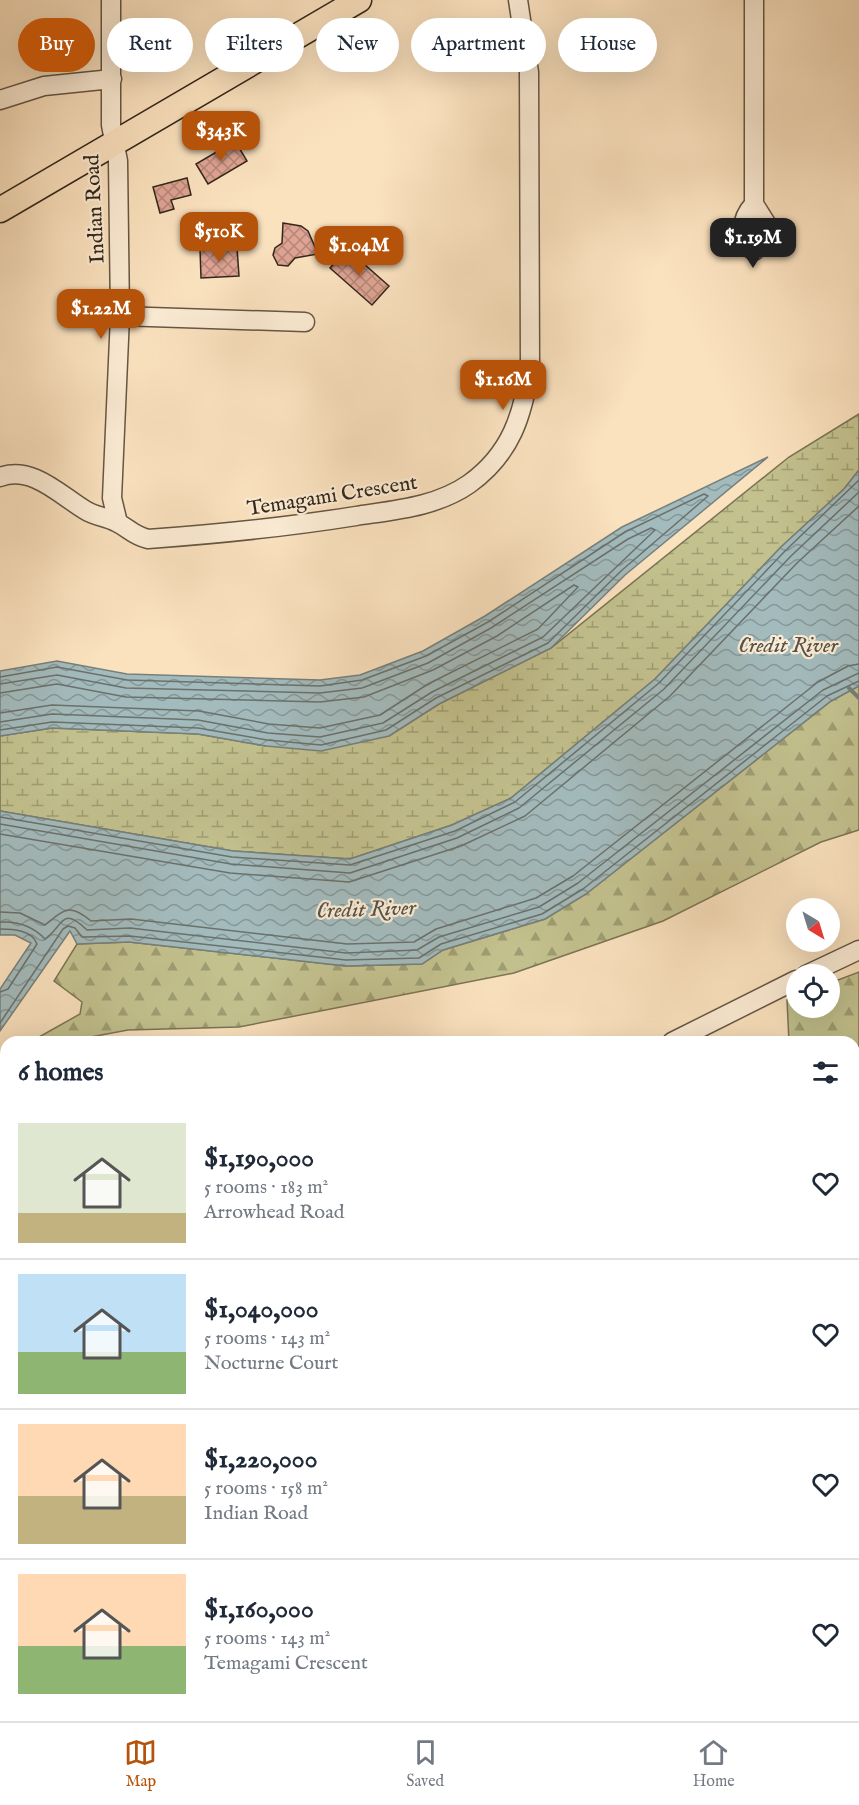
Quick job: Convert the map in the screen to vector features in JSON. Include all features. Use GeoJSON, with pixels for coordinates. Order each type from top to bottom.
{"type":"FeatureCollection","features":[{"type":"Feature","properties":{"kind":"main road"},"geometry":{"type":"LineString","coordinates":[[0,210],[359,0]]}},
{"type":"Feature","properties":{"kind":"street","name":"Indian Road"},"geometry":{"type":"LineString","coordinates":[[111,0],[111,79],[114,144],[118,161],[120,316],[112,498],[118,523]]}},
{"type":"Feature","properties":{"kind":"street","name":"Temagami Crescent"},"geometry":{"type":"LineString","coordinates":[[0,477],[18,475],[39,479],[87,512],[118,523],[133,536],[148,539],[257,531],[408,508],[443,499],[470,483],[496,459],[515,432],[525,400],[530,367],[529,72],[518,0]]}},
{"type":"Feature","properties":{"kind":"street"},"geometry":{"type":"LineString","coordinates":[[754,0],[754,204]]}},
{"type":"Feature","properties":{"kind":"street"},"geometry":{"type":"LineString","coordinates":[[0,100],[44,86],[111,79]]}},
{"type":"Feature","properties":{"kind":"street"},"geometry":{"type":"LineString","coordinates":[[120,316],[305,322]]}},
{"type":"Feature","properties":{"kind":"street"},"geometry":{"type":"LineString","coordinates":[[829,964],[859,950]]}},
{"type":"Feature","properties":{"kind":"street"},"geometry":{"type":"LineString","coordinates":[[684,1036],[786,985]]}},
{"type":"Feature","properties":{"kind":"green space"},"geometry":{"type":"Polygon","coordinates":[[[859,414],[859,470],[844,489],[781,547],[655,679],[511,798],[452,825],[350,859],[233,851],[0,811],[0,736],[52,728],[198,734],[266,746],[389,736],[439,704],[551,648],[789,457],[859,414]]]}},
{"type":"Feature","properties":{"kind":"green space"},"geometry":{"type":"Polygon","coordinates":[[[859,686],[859,830],[821,842],[663,921],[514,973],[239,1027],[128,1030],[96,1036],[41,1036],[80,1014],[82,1002],[54,981],[77,944],[129,942],[346,966],[422,964],[443,950],[545,919],[586,894],[831,701],[859,686]]]}},
{"type":"Feature","properties":{"kind":"green space"},"geometry":{"type":"Polygon","coordinates":[[[859,972],[859,1036],[789,1036],[788,1018],[840,1018],[840,979],[859,972]]]}},
{"type":"Feature","properties":{"kind":"water"},"geometry":{"type":"Polygon","coordinates":[[[768,457],[625,575],[551,648],[439,704],[389,736],[321,751],[266,746],[198,734],[52,728],[0,736],[0,671],[57,661],[127,674],[320,680],[360,675],[423,651],[485,616],[622,527],[768,457]]]}},
{"type":"Feature","properties":{"kind":"water","name":"Credit River"},"geometry":{"type":"Polygon","coordinates":[[[859,470],[859,686],[831,701],[586,894],[545,919],[443,950],[422,964],[346,966],[129,942],[77,944],[70,931],[0,1031],[0,989],[31,943],[15,935],[0,935],[0,811],[233,851],[350,859],[452,825],[511,798],[655,679],[781,547],[844,489],[859,470]]]}},
{"type":"Feature","properties":{"kind":"building"},"geometry":{"type":"Polygon","coordinates":[[[235,141],[247,161],[208,184],[196,164],[235,141]]]}},
{"type":"Feature","properties":{"kind":"building"},"geometry":{"type":"Polygon","coordinates":[[[187,178],[191,195],[171,200],[174,209],[160,213],[153,187],[187,178]]]}},
{"type":"Feature","properties":{"kind":"building"},"geometry":{"type":"Polygon","coordinates":[[[283,223],[301,226],[308,231],[318,254],[295,258],[288,266],[278,265],[273,255],[275,248],[282,243],[283,223]]]}},
{"type":"Feature","properties":{"kind":"building"},"geometry":{"type":"Polygon","coordinates":[[[237,247],[239,276],[201,278],[200,249],[237,247]]]}},
{"type":"Feature","properties":{"kind":"building"},"geometry":{"type":"Polygon","coordinates":[[[347,249],[389,286],[372,305],[330,268],[347,249]]]}},
{"type":"Feature","properties":{"kind":"waterway"},"geometry":{"type":"LineString","coordinates":[[849,688],[859,698]]}}]}
